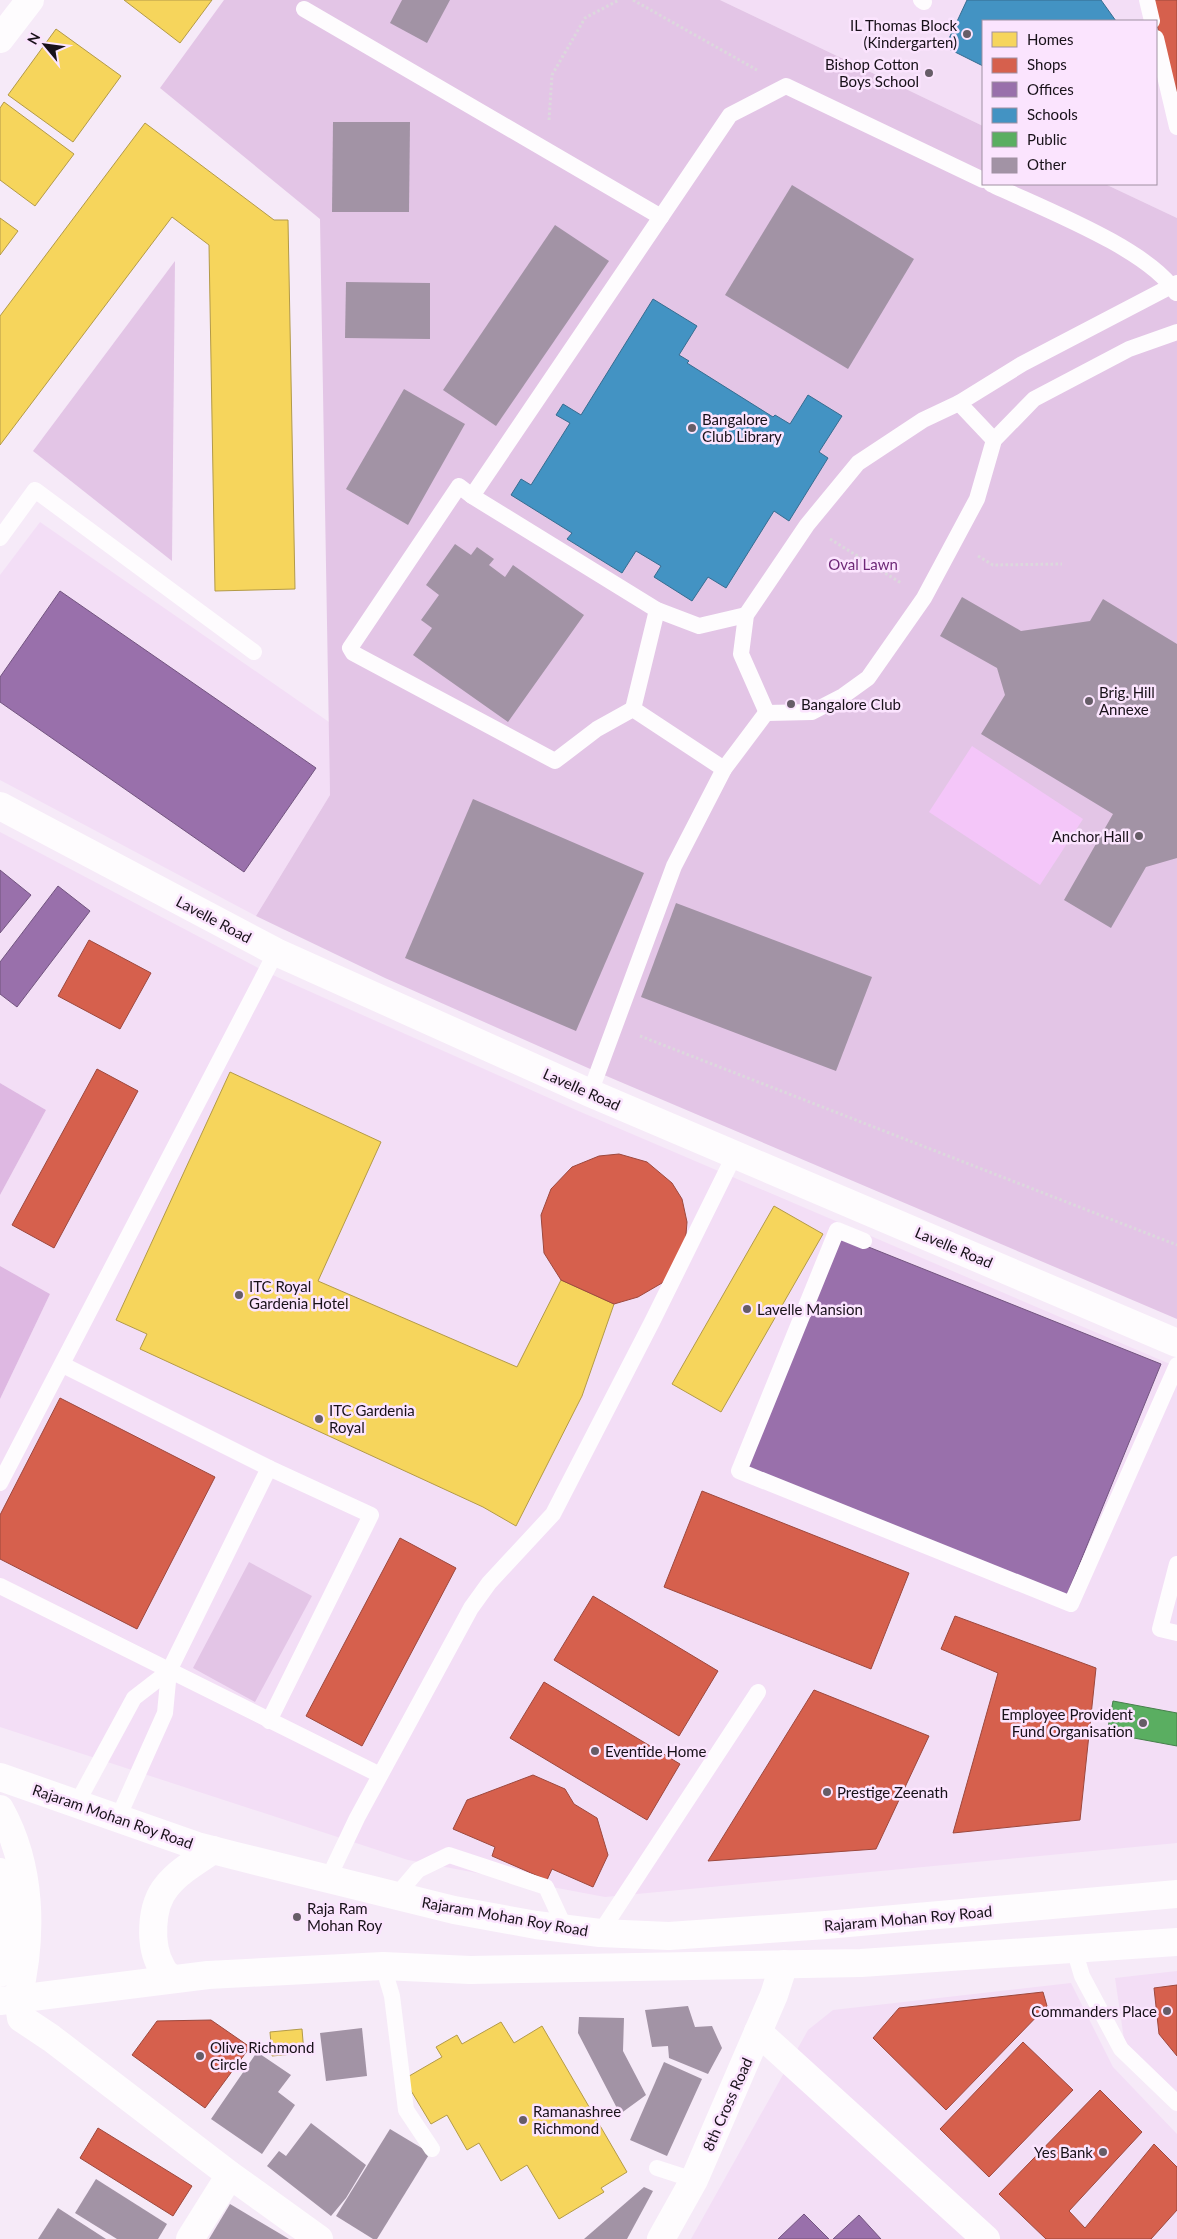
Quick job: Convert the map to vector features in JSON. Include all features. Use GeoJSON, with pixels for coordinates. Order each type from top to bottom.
{"type":"FeatureCollection","features":[{"type":"Feature","properties":{"kind":"main road"},"geometry":{"type":"LineString","coordinates":[[0,39],[30,0]]}},
{"type":"Feature","properties":{"kind":"main road","name":"Lavelle Road"},"geometry":{"type":"LineString","coordinates":[[0,806],[276,952],[590,1092],[1177,1343]]}},
{"type":"Feature","properties":{"kind":"main road","name":"Rajaram Mohan Roy Road"},"geometry":{"type":"LineString","coordinates":[[0,1776],[213,1850],[454,1910],[600,1933],[669,1936],[836,1924],[1177,1894]]}},
{"type":"Feature","properties":{"kind":"main road"},"geometry":{"type":"LineString","coordinates":[[0,1809],[7,1822],[20,1861],[26,1895],[28,1937],[23,1975],[9,1999]]}},
{"type":"Feature","properties":{"kind":"main road"},"geometry":{"type":"LineString","coordinates":[[173,1979],[162,1970],[156,1950],[154,1912],[166,1887],[190,1865],[213,1850]]}},
{"type":"Feature","properties":{"kind":"main road"},"geometry":{"type":"LineString","coordinates":[[0,1872],[8,1895],[8,1937],[0,1973]]}},
{"type":"Feature","properties":{"kind":"main road"},"geometry":{"type":"LineString","coordinates":[[9,1999],[208,1975],[383,1966],[470,1970],[861,1963],[1177,1942]]}},
{"type":"Feature","properties":{"kind":"main road","name":"8th Cross Road"},"geometry":{"type":"LineString","coordinates":[[661,2239],[694,2180],[774,1995],[784,1964]]}},
{"type":"Feature","properties":{"kind":"main road"},"geometry":{"type":"LineString","coordinates":[[9,1999],[20,2018],[51,2038],[230,2175],[319,2239]]}},
{"type":"Feature","properties":{"kind":"main road"},"geometry":{"type":"LineString","coordinates":[[758,2032],[986,2239]]}},
{"type":"Feature","properties":{"kind":"main road"},"geometry":{"type":"LineString","coordinates":[[190,2239],[230,2175]]}},
{"type":"Feature","properties":{"kind":"lane"},"geometry":{"type":"LineString","coordinates":[[1147,0],[1152,20]]}},
{"type":"Feature","properties":{"kind":"lane"},"geometry":{"type":"LineString","coordinates":[[304,9],[661,217]]}},
{"type":"Feature","properties":{"kind":"lane"},"geometry":{"type":"LineString","coordinates":[[1157,42],[1177,128]]}},
{"type":"Feature","properties":{"kind":"lane"},"geometry":{"type":"LineString","coordinates":[[472,496],[730,115],[786,86],[982,180]]}},
{"type":"Feature","properties":{"kind":"lane"},"geometry":{"type":"LineString","coordinates":[[993,185],[1132,251],[1175,287],[1022,364],[959,403],[923,420],[858,463],[807,525],[746,615],[741,654],[767,714],[812,712],[843,696],[868,678],[924,598],[976,499],[994,440],[1034,399],[1129,349],[1177,332]]}},
{"type":"Feature","properties":{"kind":"lane"},"geometry":{"type":"LineString","coordinates":[[959,403],[994,440]]}},
{"type":"Feature","properties":{"kind":"lane"},"geometry":{"type":"LineString","coordinates":[[657,610],[633,709],[597,730],[554,761],[353,653],[350,648],[458,486],[657,610],[699,626],[746,615]]}},
{"type":"Feature","properties":{"kind":"lane"},"geometry":{"type":"LineString","coordinates":[[0,538],[35,490],[254,652]]}},
{"type":"Feature","properties":{"kind":"lane"},"geometry":{"type":"LineString","coordinates":[[633,709],[724,768]]}},
{"type":"Feature","properties":{"kind":"lane"},"geometry":{"type":"LineString","coordinates":[[590,1092],[674,866],[724,768],[766,713]]}},
{"type":"Feature","properties":{"kind":"lane"},"geometry":{"type":"LineString","coordinates":[[0,1483],[276,952]]}},
{"type":"Feature","properties":{"kind":"lane"},"geometry":{"type":"LineString","coordinates":[[328,1879],[380,1775],[471,1608],[489,1583],[553,1514],[657,1313],[735,1154]]}},
{"type":"Feature","properties":{"kind":"lane"},"geometry":{"type":"LineString","coordinates":[[860,1207],[856,1238],[837,1230],[739,1471],[1072,1604],[1177,1365]]}},
{"type":"Feature","properties":{"kind":"lane"},"geometry":{"type":"LineString","coordinates":[[63,1365],[268,1468],[371,1515],[269,1722]]}},
{"type":"Feature","properties":{"kind":"lane"},"geometry":{"type":"LineString","coordinates":[[118,1818],[165,1713],[169,1672],[268,1468]]}},
{"type":"Feature","properties":{"kind":"lane"},"geometry":{"type":"LineString","coordinates":[[1177,1564],[1160,1629],[1177,1633]]}},
{"type":"Feature","properties":{"kind":"lane"},"geometry":{"type":"LineString","coordinates":[[0,1586],[269,1722],[380,1775]]}},
{"type":"Feature","properties":{"kind":"lane"},"geometry":{"type":"LineString","coordinates":[[77,1803],[134,1698],[169,1672]]}},
{"type":"Feature","properties":{"kind":"lane"},"geometry":{"type":"LineString","coordinates":[[600,1933],[758,1692]]}},
{"type":"Feature","properties":{"kind":"lane"},"geometry":{"type":"LineString","coordinates":[[396,1896],[418,1870],[449,1855],[546,1887],[565,1928]]}},
{"type":"Feature","properties":{"kind":"lane"},"geometry":{"type":"LineString","coordinates":[[1074,1949],[1082,1976],[1121,2049],[1177,2103]]}},
{"type":"Feature","properties":{"kind":"lane"},"geometry":{"type":"LineString","coordinates":[[383,1966],[392,1996],[406,2110],[432,2149]]}},
{"type":"Feature","properties":{"kind":"lane"},"geometry":{"type":"LineString","coordinates":[[658,2168],[694,2180]]}},
{"type":"Feature","properties":{"kind":"path"},"geometry":{"type":"LineString","coordinates":[[547,151],[552,75],[585,18],[619,0]]}},
{"type":"Feature","properties":{"kind":"path"},"geometry":{"type":"LineString","coordinates":[[633,0],[786,86]]}},
{"type":"Feature","properties":{"kind":"path"},"geometry":{"type":"LineString","coordinates":[[807,525],[924,598]]}},
{"type":"Feature","properties":{"kind":"path"},"geometry":{"type":"LineString","coordinates":[[953,542],[993,565],[1062,564]]}},
{"type":"Feature","properties":{"kind":"path"},"geometry":{"type":"LineString","coordinates":[[614,1026],[1177,1245]]}},
{"type":"Feature","properties":{"kind":"shaded area","name":"Bishop Cotton Boys School"},"geometry":{"type":"Polygon","coordinates":[[[720,0],[1177,0],[1177,218],[1107,185],[1157,185],[1157,20],[982,20],[982,126],[720,0]]]}},
{"type":"Feature","properties":{"kind":"shaded area"},"geometry":{"type":"Polygon","coordinates":[[[40,522],[329,722],[330,795],[256,916],[0,780],[0,575],[40,522]]]}},
{"type":"Feature","properties":{"kind":"shaded area"},"geometry":{"type":"Polygon","coordinates":[[[972,746],[1083,819],[1040,885],[929,812],[972,746]]]}},
{"type":"Feature","properties":{"kind":"shaded area"},"geometry":{"type":"Polygon","coordinates":[[[0,832],[266,972],[576,1110],[1177,1367],[1177,1843],[605,1897],[408,1860],[0,1727],[0,1399],[50,1294],[0,1266],[0,1195],[46,1110],[0,1083],[0,832]]]}},
{"type":"Feature","properties":{"kind":"shaded area"},"geometry":{"type":"Polygon","coordinates":[[[0,1083],[46,1110],[0,1195],[0,1083]]]}},
{"type":"Feature","properties":{"kind":"shaded area"},"geometry":{"type":"Polygon","coordinates":[[[0,1266],[50,1294],[0,1399],[0,1266]]]}},
{"type":"Feature","properties":{"kind":"shaded area"},"geometry":{"type":"Polygon","coordinates":[[[1177,1971],[1177,2094],[1125,2046],[1115,1978],[1177,1971]]]}},
{"type":"Feature","properties":{"kind":"shaded area"},"geometry":{"type":"Polygon","coordinates":[[[1071,1983],[1113,2067],[1177,2134],[1177,2239],[691,2239],[808,2030],[833,2010],[1071,1983]]]}},
{"type":"Feature","properties":{"kind":"green space","name":"Bangalore Club"},"geometry":{"type":"Polygon","coordinates":[[[224,0],[720,0],[982,126],[982,185],[1107,185],[1177,218],[1177,1319],[597,1072],[385,978],[256,916],[330,795],[320,219],[160,88],[224,0]]]}},
{"type":"Feature","properties":{"kind":"green space"},"geometry":{"type":"Polygon","coordinates":[[[175,261],[172,561],[33,451],[175,261]]]}},
{"type":"Feature","properties":{"kind":"green space"},"geometry":{"type":"Polygon","coordinates":[[[249,1562],[312,1596],[255,1702],[193,1668],[249,1562]]]}},
{"type":"Feature","properties":{"kind":"building: Homes"},"geometry":{"type":"Polygon","coordinates":[[[124,0],[212,0],[180,43],[124,0]]]}},
{"type":"Feature","properties":{"kind":"building: Homes"},"geometry":{"type":"Polygon","coordinates":[[[56,29],[121,76],[73,142],[8,95],[56,29]]]}},
{"type":"Feature","properties":{"kind":"building: Homes"},"geometry":{"type":"Polygon","coordinates":[[[4,102],[74,154],[35,206],[0,180],[0,108],[4,102]]]}},
{"type":"Feature","properties":{"kind":"building: Homes"},"geometry":{"type":"Polygon","coordinates":[[[145,123],[274,220],[288,220],[295,589],[215,591],[209,245],[172,217],[0,445],[0,316],[145,123]]]}},
{"type":"Feature","properties":{"kind":"building: Homes"},"geometry":{"type":"Polygon","coordinates":[[[0,218],[18,231],[0,255],[0,218]]]}},
{"type":"Feature","properties":{"kind":"building: Homes","name":"ITC Royal Gardenia Hotel"},"geometry":{"type":"Polygon","coordinates":[[[230,1072],[381,1142],[318,1281],[517,1367],[561,1280],[614,1304],[582,1396],[516,1526],[483,1507],[140,1349],[147,1334],[116,1320],[230,1072]]]}},
{"type":"Feature","properties":{"kind":"building: Homes","name":"Lavelle Mansion"},"geometry":{"type":"Polygon","coordinates":[[[774,1206],[823,1234],[721,1412],[672,1384],[774,1206]]]}},
{"type":"Feature","properties":{"kind":"building: Homes","name":"Ramanashree Richmond"},"geometry":{"type":"Polygon","coordinates":[[[501,2022],[514,2043],[542,2026],[627,2172],[601,2188],[604,2192],[559,2219],[527,2165],[501,2181],[479,2143],[467,2150],[447,2115],[431,2124],[404,2079],[442,2057],[436,2047],[457,2035],[462,2044],[501,2022]]]}},
{"type":"Feature","properties":{"kind":"building: Homes"},"geometry":{"type":"Polygon","coordinates":[[[302,2029],[304,2053],[272,2056],[270,2032],[302,2029]]]}},
{"type":"Feature","properties":{"kind":"building: Shops"},"geometry":{"type":"Polygon","coordinates":[[[1151,0],[1177,0],[1177,106],[1157,20],[1151,0]]]}},
{"type":"Feature","properties":{"kind":"building: Shops"},"geometry":{"type":"Polygon","coordinates":[[[89,940],[151,973],[120,1029],[58,996],[89,940]]]}},
{"type":"Feature","properties":{"kind":"building: Shops"},"geometry":{"type":"Polygon","coordinates":[[[97,1069],[138,1091],[54,1248],[12,1225],[97,1069]]]}},
{"type":"Feature","properties":{"kind":"building: Shops"},"geometry":{"type":"Polygon","coordinates":[[[619,1154],[647,1162],[672,1183],[682,1199],[687,1222],[685,1247],[674,1270],[662,1283],[638,1297],[614,1304],[561,1280],[544,1253],[541,1215],[551,1189],[572,1167],[599,1156],[619,1154]]]}},
{"type":"Feature","properties":{"kind":"building: Shops"},"geometry":{"type":"Polygon","coordinates":[[[60,1398],[215,1477],[137,1629],[0,1559],[0,1515],[60,1398]]]}},
{"type":"Feature","properties":{"kind":"building: Shops"},"geometry":{"type":"Polygon","coordinates":[[[702,1491],[909,1573],[871,1669],[664,1587],[702,1491]]]}},
{"type":"Feature","properties":{"kind":"building: Shops"},"geometry":{"type":"Polygon","coordinates":[[[400,1538],[456,1568],[362,1746],[306,1716],[400,1538]]]}},
{"type":"Feature","properties":{"kind":"building: Shops"},"geometry":{"type":"Polygon","coordinates":[[[593,1596],[718,1671],[679,1736],[554,1660],[593,1596]]]}},
{"type":"Feature","properties":{"kind":"building: Shops"},"geometry":{"type":"Polygon","coordinates":[[[955,1616],[1096,1668],[1080,1820],[953,1833],[998,1673],[941,1649],[955,1616]]]}},
{"type":"Feature","properties":{"kind":"building: Shops","name":"Eventide Home"},"geometry":{"type":"Polygon","coordinates":[[[544,1682],[680,1764],[647,1820],[510,1738],[544,1682]]]}},
{"type":"Feature","properties":{"kind":"building: Shops","name":"Prestige Zeenath"},"geometry":{"type":"Polygon","coordinates":[[[814,1690],[929,1736],[876,1849],[708,1861],[814,1690]]]}},
{"type":"Feature","properties":{"kind":"building: Shops"},"geometry":{"type":"Polygon","coordinates":[[[533,1775],[565,1789],[574,1804],[597,1818],[608,1855],[593,1887],[552,1869],[547,1880],[492,1856],[495,1847],[453,1829],[467,1800],[533,1775]]]}},
{"type":"Feature","properties":{"kind":"building: Shops","name":"Commanders Place"},"geometry":{"type":"Polygon","coordinates":[[[1177,1985],[1177,2056],[1159,2034],[1154,1988],[1177,1985]]]}},
{"type":"Feature","properties":{"kind":"building: Shops"},"geometry":{"type":"Polygon","coordinates":[[[1043,1992],[1047,2006],[946,2110],[873,2038],[899,2008],[1043,1992]]]}},
{"type":"Feature","properties":{"kind":"building: Shops"},"geometry":{"type":"Polygon","coordinates":[[[211,2020],[250,2047],[205,2108],[132,2055],[157,2021],[211,2020]]]}},
{"type":"Feature","properties":{"kind":"building: Shops"},"geometry":{"type":"Polygon","coordinates":[[[1023,2042],[1073,2090],[989,2177],[940,2129],[1023,2042]]]}},
{"type":"Feature","properties":{"kind":"building: Shops"},"geometry":{"type":"Polygon","coordinates":[[[1100,2090],[1142,2132],[1069,2211],[1085,2228],[1154,2144],[1177,2167],[1177,2210],[1151,2239],[1046,2239],[999,2194],[1100,2090]]]}},
{"type":"Feature","properties":{"kind":"building: Shops"},"geometry":{"type":"Polygon","coordinates":[[[98,2128],[192,2186],[173,2216],[80,2158],[98,2128]]]}},
{"type":"Feature","properties":{"kind":"building: Offices"},"geometry":{"type":"Polygon","coordinates":[[[60,591],[316,768],[244,872],[0,702],[0,677],[60,591]]]}},
{"type":"Feature","properties":{"kind":"building: Offices"},"geometry":{"type":"Polygon","coordinates":[[[0,870],[31,895],[0,933],[0,870]]]}},
{"type":"Feature","properties":{"kind":"building: Offices"},"geometry":{"type":"Polygon","coordinates":[[[58,886],[90,911],[17,1007],[0,994],[0,962],[58,886]]]}},
{"type":"Feature","properties":{"kind":"building: Offices"},"geometry":{"type":"Polygon","coordinates":[[[841,1236],[1161,1364],[1066,1597],[746,1469],[841,1236]]]}},
{"type":"Feature","properties":{"kind":"building: Offices"},"geometry":{"type":"Polygon","coordinates":[[[804,2214],[829,2239],[778,2239],[804,2214]]]}},
{"type":"Feature","properties":{"kind":"building: Offices"},"geometry":{"type":"Polygon","coordinates":[[[859,2215],[881,2239],[833,2239],[859,2215]]]}},
{"type":"Feature","properties":{"kind":"building: Schools","name":"IL Thomas Block (Kindergarten)"},"geometry":{"type":"Polygon","coordinates":[[[967,0],[1101,0],[1115,20],[982,20],[982,66],[945,47],[967,0]]]}},
{"type":"Feature","properties":{"kind":"building: Schools"},"geometry":{"type":"Polygon","coordinates":[[[653,299],[697,326],[679,355],[689,361],[687,363],[773,417],[775,415],[790,424],[808,395],[842,416],[819,452],[828,458],[789,521],[774,511],[726,588],[708,577],[692,601],[654,577],[661,566],[636,551],[622,573],[567,539],[572,533],[511,495],[521,479],[531,485],[570,423],[556,415],[563,404],[581,415],[653,299]]]}},
{"type":"Feature","properties":{"kind":"building: Public","name":"Employee Provident Fund Organisation"},"geometry":{"type":"Polygon","coordinates":[[[1113,1701],[1177,1713],[1177,1746],[1107,1733],[1113,1701]]]}},
{"type":"Feature","properties":{"kind":"building: Other"},"geometry":{"type":"Polygon","coordinates":[[[402,0],[450,0],[427,43],[390,23],[402,0]]]}},
{"type":"Feature","properties":{"kind":"building: Other"},"geometry":{"type":"Polygon","coordinates":[[[333,122],[410,122],[409,212],[332,212],[333,122]]]}},
{"type":"Feature","properties":{"kind":"building: Other"},"geometry":{"type":"Polygon","coordinates":[[[792,185],[914,259],[848,369],[725,295],[792,185]]]}},
{"type":"Feature","properties":{"kind":"building: Other"},"geometry":{"type":"Polygon","coordinates":[[[555,225],[609,261],[496,426],[443,390],[555,225]]]}},
{"type":"Feature","properties":{"kind":"building: Other"},"geometry":{"type":"Polygon","coordinates":[[[346,282],[430,283],[430,339],[345,338],[346,282]]]}},
{"type":"Feature","properties":{"kind":"building: Other"},"geometry":{"type":"Polygon","coordinates":[[[404,389],[465,424],[408,525],[346,489],[404,389]]]}},
{"type":"Feature","properties":{"kind":"building: Other"},"geometry":{"type":"Polygon","coordinates":[[[455,544],[471,555],[477,547],[494,559],[489,565],[505,577],[513,565],[584,615],[508,722],[413,655],[432,628],[421,620],[439,595],[426,585],[455,544]]]}},
{"type":"Feature","properties":{"kind":"building: Other","name":"Brig. Hill Annexe"},"geometry":{"type":"Polygon","coordinates":[[[962,597],[1021,631],[1090,621],[1103,599],[1177,644],[1177,858],[1146,867],[1111,928],[1064,900],[1113,814],[981,734],[1005,695],[997,668],[940,636],[962,597]]]}},
{"type":"Feature","properties":{"kind":"building: Other"},"geometry":{"type":"Polygon","coordinates":[[[473,799],[644,873],[576,1031],[405,958],[473,799]]]}},
{"type":"Feature","properties":{"kind":"building: Other"},"geometry":{"type":"Polygon","coordinates":[[[676,903],[872,977],[836,1071],[641,997],[676,903]]]}},
{"type":"Feature","properties":{"kind":"building: Other"},"geometry":{"type":"Polygon","coordinates":[[[688,2006],[695,2027],[712,2026],[722,2048],[708,2074],[669,2058],[668,2046],[652,2047],[645,2010],[688,2006]]]}},
{"type":"Feature","properties":{"kind":"building: Other"},"geometry":{"type":"Polygon","coordinates":[[[579,2017],[624,2018],[623,2051],[646,2095],[620,2114],[578,2033],[579,2017]]]}},
{"type":"Feature","properties":{"kind":"building: Other"},"geometry":{"type":"Polygon","coordinates":[[[362,2028],[367,2076],[326,2081],[320,2033],[362,2028]]]}},
{"type":"Feature","properties":{"kind":"building: Other"},"geometry":{"type":"Polygon","coordinates":[[[257,2052],[291,2075],[278,2092],[295,2105],[262,2154],[211,2119],[257,2052]]]}},
{"type":"Feature","properties":{"kind":"building: Other"},"geometry":{"type":"Polygon","coordinates":[[[664,2062],[702,2079],[667,2156],[630,2140],[664,2062]]]}},
{"type":"Feature","properties":{"kind":"building: Other"},"geometry":{"type":"Polygon","coordinates":[[[311,2123],[366,2165],[346,2198],[331,2216],[267,2166],[279,2151],[286,2156],[311,2123]]]}},
{"type":"Feature","properties":{"kind":"building: Other"},"geometry":{"type":"Polygon","coordinates":[[[390,2129],[430,2153],[377,2239],[373,2239],[336,2216],[390,2129]]]}},
{"type":"Feature","properties":{"kind":"building: Other"},"geometry":{"type":"Polygon","coordinates":[[[96,2179],[167,2224],[158,2239],[117,2239],[75,2213],[96,2179]]]}},
{"type":"Feature","properties":{"kind":"building: Other"},"geometry":{"type":"Polygon","coordinates":[[[644,2187],[653,2191],[627,2239],[584,2239],[644,2187]]]}},
{"type":"Feature","properties":{"kind":"building: Other"},"geometry":{"type":"Polygon","coordinates":[[[230,2204],[289,2239],[209,2239],[230,2204]]]}},
{"type":"Feature","properties":{"kind":"building: Other"},"geometry":{"type":"Polygon","coordinates":[[[58,2208],[106,2239],[38,2239],[58,2208]]]}},
{"type":"Feature","properties":{"kind":"place","name":"IL Thomas Block (Kindergarten)"},"geometry":{"type":"Point","coordinates":[967,34]}},
{"type":"Feature","properties":{"kind":"place","name":"Bishop Cotton Boys School"},"geometry":{"type":"Point","coordinates":[929,73]}},
{"type":"Feature","properties":{"kind":"place","name":"Bangalore Club Library"},"geometry":{"type":"Point","coordinates":[692,428]}},
{"type":"Feature","properties":{"kind":"place","name":"Brig. Hill Annexe"},"geometry":{"type":"Point","coordinates":[1089,701]}},
{"type":"Feature","properties":{"kind":"place","name":"Bangalore Club"},"geometry":{"type":"Point","coordinates":[791,704]}},
{"type":"Feature","properties":{"kind":"place","name":"Anchor Hall"},"geometry":{"type":"Point","coordinates":[1139,836]}},
{"type":"Feature","properties":{"kind":"place","name":"ITC Royal Gardenia Hotel"},"geometry":{"type":"Point","coordinates":[239,1295]}},
{"type":"Feature","properties":{"kind":"place","name":"Lavelle Mansion"},"geometry":{"type":"Point","coordinates":[747,1309]}},
{"type":"Feature","properties":{"kind":"place","name":"ITC Gardenia Royal"},"geometry":{"type":"Point","coordinates":[319,1419]}},
{"type":"Feature","properties":{"kind":"place","name":"Employee Provident Fund Organisation"},"geometry":{"type":"Point","coordinates":[1143,1723]}},
{"type":"Feature","properties":{"kind":"place","name":"Eventide Home"},"geometry":{"type":"Point","coordinates":[595,1751]}},
{"type":"Feature","properties":{"kind":"place","name":"Prestige Zeenath"},"geometry":{"type":"Point","coordinates":[827,1792]}},
{"type":"Feature","properties":{"kind":"place","name":"Raja Ram Mohan Roy"},"geometry":{"type":"Point","coordinates":[297,1917]}},
{"type":"Feature","properties":{"kind":"place","name":"Commanders Place"},"geometry":{"type":"Point","coordinates":[1167,2011]}},
{"type":"Feature","properties":{"kind":"place","name":"Olive Richmond Circle"},"geometry":{"type":"Point","coordinates":[200,2056]}},
{"type":"Feature","properties":{"kind":"place","name":"Ramanashree Richmond"},"geometry":{"type":"Point","coordinates":[523,2120]}},
{"type":"Feature","properties":{"kind":"place","name":"Yes Bank"},"geometry":{"type":"Point","coordinates":[1103,2152]}},
{"type":"Feature","properties":{"kind":"park label","name":"Oval Lawn"},"geometry":{"type":"Point","coordinates":[863,564]}}]}
